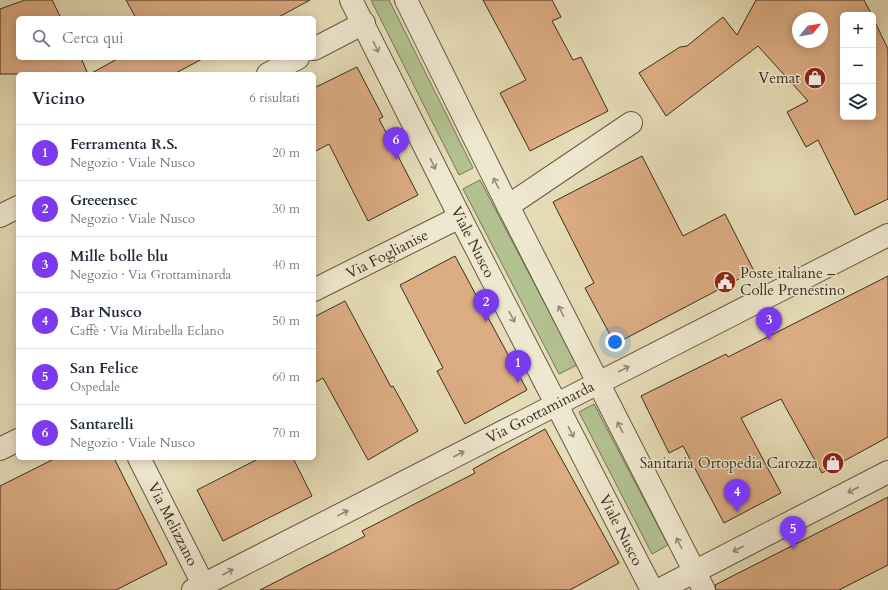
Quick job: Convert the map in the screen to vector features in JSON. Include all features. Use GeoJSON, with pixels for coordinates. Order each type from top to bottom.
{"type":"FeatureCollection","features":[{"type":"Feature","properties":{"kind":"street","name":"Viale Nusco"},"geometry":{"type":"LineString","coordinates":[[351,0],[364,23],[460,217],[652,590]]}},
{"type":"Feature","properties":{"kind":"street"},"geometry":{"type":"LineString","coordinates":[[407,0],[508,206],[699,581]]}},
{"type":"Feature","properties":{"kind":"street"},"geometry":{"type":"LineString","coordinates":[[316,48],[364,23]]}},
{"type":"Feature","properties":{"kind":"street"},"geometry":{"type":"LineString","coordinates":[[272,72],[294,60]]}},
{"type":"Feature","properties":{"kind":"street"},"geometry":{"type":"LineString","coordinates":[[508,206],[631,123]]}},
{"type":"Feature","properties":{"kind":"street","name":"Via Foglianise"},"geometry":{"type":"LineString","coordinates":[[316,289],[460,217]]}},
{"type":"Feature","properties":{"kind":"street","name":"Via Grottaminarda"},"geometry":{"type":"LineString","coordinates":[[201,588],[597,382],[888,235]]}},
{"type":"Feature","properties":{"kind":"street"},"geometry":{"type":"LineString","coordinates":[[0,450],[16,441]]}},
{"type":"Feature","properties":{"kind":"street","name":"Via Melizzano"},"geometry":{"type":"LineString","coordinates":[[140,460],[201,588]]}},
{"type":"Feature","properties":{"kind":"street"},"geometry":{"type":"LineString","coordinates":[[659,590],[699,581],[888,472]]}},
{"type":"Feature","properties":{"kind":"green space"},"geometry":{"type":"Polygon","coordinates":[[[371,0],[389,0],[473,168],[459,175],[371,0]]]}},
{"type":"Feature","properties":{"kind":"green space"},"geometry":{"type":"Polygon","coordinates":[[[480,180],[577,365],[559,374],[463,189],[480,180]]]}},
{"type":"Feature","properties":{"kind":"green space"},"geometry":{"type":"Polygon","coordinates":[[[594,404],[668,545],[652,554],[579,412],[594,404]]]}},
{"type":"Feature","properties":{"kind":"building"},"geometry":{"type":"Polygon","coordinates":[[[25,0],[52,0],[60,16],[16,16],[16,60],[82,60],[87,72],[16,72],[16,74],[0,74],[0,9],[25,0]]]}},
{"type":"Feature","properties":{"kind":"building"},"geometry":{"type":"Polygon","coordinates":[[[126,0],[310,0],[281,16],[135,16],[126,0]]]}},
{"type":"Feature","properties":{"kind":"building"},"geometry":{"type":"Polygon","coordinates":[[[483,0],[552,0],[561,17],[552,21],[573,60],[581,57],[608,111],[530,151],[500,93],[526,80],[483,0]]]}},
{"type":"Feature","properties":{"kind":"building"},"geometry":{"type":"Polygon","coordinates":[[[756,0],[864,0],[870,12],[840,12],[840,120],[876,120],[876,24],[888,49],[888,199],[855,215],[818,140],[806,147],[787,112],[808,101],[758,46],[666,116],[639,73],[680,47],[687,46],[723,17],[737,35],[756,0]]]}},
{"type":"Feature","properties":{"kind":"building"},"geometry":{"type":"Polygon","coordinates":[[[115,60],[200,60],[178,72],[94,72],[115,60]]]}},
{"type":"Feature","properties":{"kind":"building"},"geometry":{"type":"Polygon","coordinates":[[[357,67],[383,117],[379,119],[418,195],[368,221],[329,144],[316,151],[316,87],[357,67]]]}},
{"type":"Feature","properties":{"kind":"building"},"geometry":{"type":"Polygon","coordinates":[[[642,156],[683,236],[725,214],[754,271],[615,344],[585,288],[594,283],[553,202],[642,156]]]}},
{"type":"Feature","properties":{"kind":"building"},"geometry":{"type":"Polygon","coordinates":[[[455,256],[527,390],[465,424],[437,371],[443,368],[400,285],[455,256]]]}},
{"type":"Feature","properties":{"kind":"building"},"geometry":{"type":"Polygon","coordinates":[[[888,276],[888,437],[822,473],[781,399],[741,418],[781,493],[724,523],[683,446],[669,453],[641,396],[726,354],[728,357],[888,276]]]}},
{"type":"Feature","properties":{"kind":"building"},"geometry":{"type":"Polygon","coordinates":[[[345,301],[391,387],[393,386],[418,431],[368,460],[323,378],[316,382],[316,316],[345,301]]]}},
{"type":"Feature","properties":{"kind":"building"},"geometry":{"type":"Polygon","coordinates":[[[545,429],[619,563],[570,590],[260,590],[365,536],[362,531],[475,473],[473,469],[545,429]]]}},
{"type":"Feature","properties":{"kind":"building"},"geometry":{"type":"Polygon","coordinates":[[[52,460],[115,460],[167,564],[116,590],[0,590],[0,486],[52,460]]]}},
{"type":"Feature","properties":{"kind":"building"},"geometry":{"type":"Polygon","coordinates":[[[256,460],[294,460],[312,496],[223,541],[197,490],[256,460]]]}},
{"type":"Feature","properties":{"kind":"building"},"geometry":{"type":"Polygon","coordinates":[[[888,497],[888,565],[839,590],[716,590],[715,585],[888,497]]]}},
{"type":"Feature","properties":{"kind":"place","name":"Vemat"},"geometry":{"type":"Point","coordinates":[815,78]}},
{"type":"Feature","properties":{"kind":"place","name":"Santarelli"},"geometry":{"type":"Point","coordinates":[396,160]}},
{"type":"Feature","properties":{"kind":"place","name":"Poste italiane – Colle Prenestino"},"geometry":{"type":"Point","coordinates":[725,282]}},
{"type":"Feature","properties":{"kind":"place","name":"Greeensec"},"geometry":{"type":"Point","coordinates":[486,322]}},
{"type":"Feature","properties":{"kind":"place","name":"Mille bolle blu"},"geometry":{"type":"Point","coordinates":[769,340]}},
{"type":"Feature","properties":{"kind":"place","name":"Ferramenta R.S."},"geometry":{"type":"Point","coordinates":[518,383]}},
{"type":"Feature","properties":{"kind":"place","name":"Sanitaria Ortopedia Carozza"},"geometry":{"type":"Point","coordinates":[833,463]}},
{"type":"Feature","properties":{"kind":"place","name":"Bar Nusco"},"geometry":{"type":"Point","coordinates":[737,512]}},
{"type":"Feature","properties":{"kind":"place","name":"San Felice"},"geometry":{"type":"Point","coordinates":[793,549]}}]}
